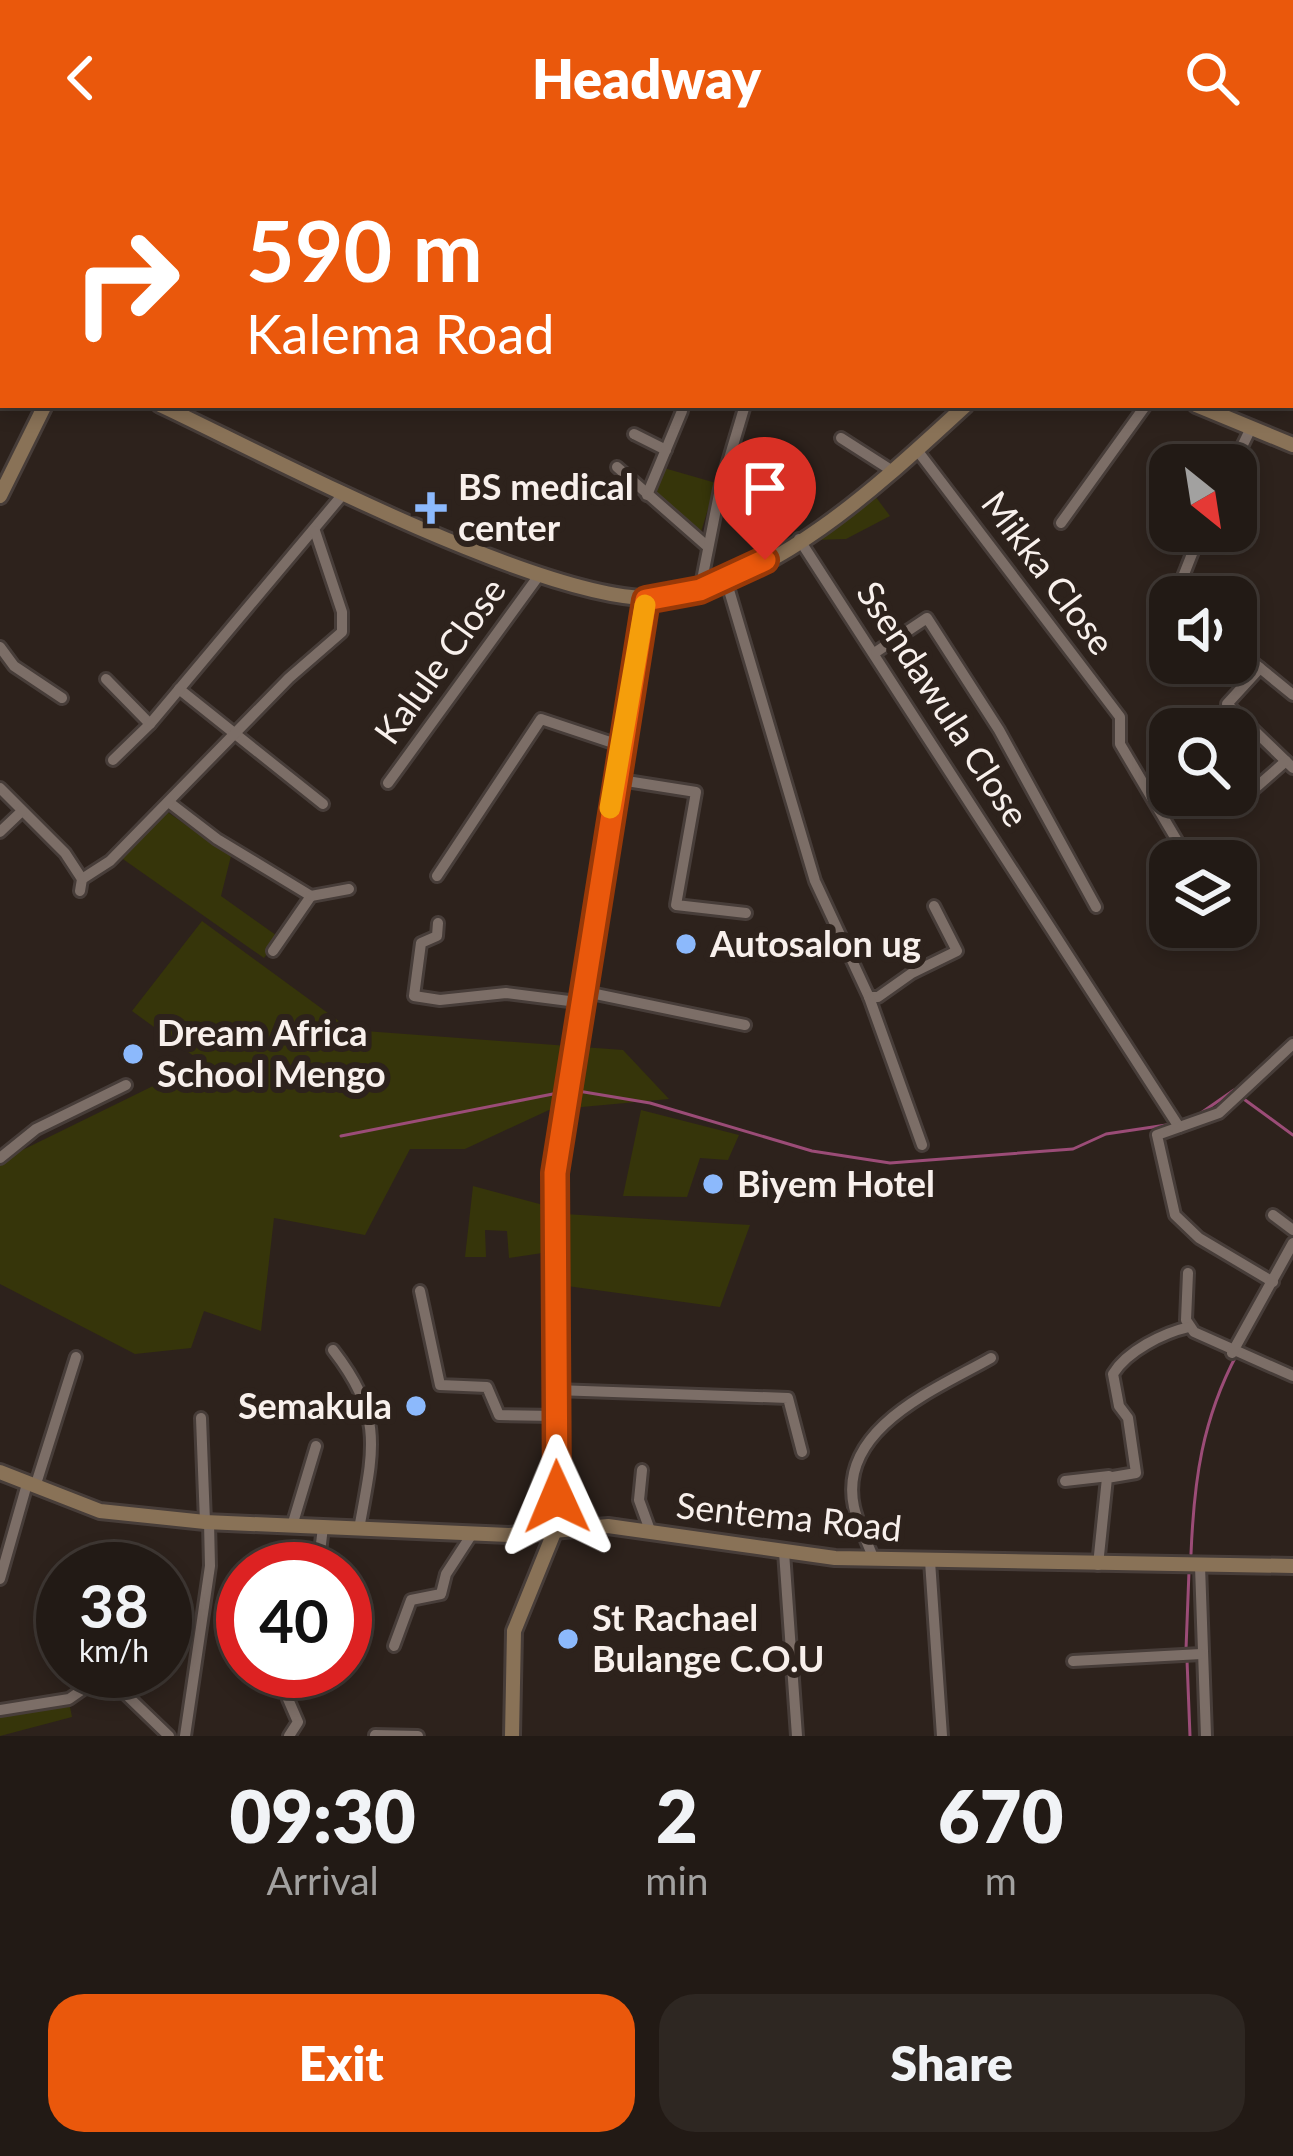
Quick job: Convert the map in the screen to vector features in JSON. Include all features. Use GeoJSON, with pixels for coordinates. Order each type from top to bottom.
{"type":"FeatureCollection","features":[{"type":"Feature","properties":{"kind":"street"},"geometry":{"type":"LineString","coordinates":[[0,496],[44,408]]}},
{"type":"Feature","properties":{"kind":"street"},"geometry":{"type":"LineString","coordinates":[[168,408],[344,493],[540,574],[646,600],[726,580],[799,539],[917,450],[963,408]]}},
{"type":"Feature","properties":{"kind":"street"},"geometry":{"type":"LineString","coordinates":[[700,590],[741,408]]}},
{"type":"Feature","properties":{"kind":"street"},"geometry":{"type":"LineString","coordinates":[[1061,523],[1144,408]]}},
{"type":"Feature","properties":{"kind":"street"},"geometry":{"type":"LineString","coordinates":[[1203,408],[1293,445]]}},
{"type":"Feature","properties":{"kind":"street"},"geometry":{"type":"LineString","coordinates":[[646,495],[682,411]]}},
{"type":"Feature","properties":{"kind":"street"},"geometry":{"type":"LineString","coordinates":[[1243,444],[1251,428]]}},
{"type":"Feature","properties":{"kind":"street"},"geometry":{"type":"LineString","coordinates":[[634,434],[666,450]]}},
{"type":"Feature","properties":{"kind":"street"},"geometry":{"type":"LineString","coordinates":[[842,438],[891,470]]}},
{"type":"Feature","properties":{"kind":"street","name":"Mikka Close"},"geometry":{"type":"LineString","coordinates":[[917,450],[1120,717],[1120,744],[1177,840]]}},
{"type":"Feature","properties":{"kind":"street"},"geometry":{"type":"LineString","coordinates":[[617,467],[708,547]]}},
{"type":"Feature","properties":{"kind":"street"},"geometry":{"type":"LineString","coordinates":[[113,760],[150,724],[344,493]]}},
{"type":"Feature","properties":{"kind":"street"},"geometry":{"type":"LineString","coordinates":[[0,788],[65,853],[81,885],[342,632],[342,612],[315,531]]}},
{"type":"Feature","properties":{"kind":"street","name":"Ssendawula Close"},"geometry":{"type":"LineString","coordinates":[[799,539],[1176,1122]]}},
{"type":"Feature","properties":{"kind":"street","name":"Kalule Close"},"geometry":{"type":"LineString","coordinates":[[388,783],[540,574]]}},
{"type":"Feature","properties":{"kind":"street"},"geometry":{"type":"LineString","coordinates":[[726,580],[815,881],[869,997],[922,1145]]}},
{"type":"Feature","properties":{"kind":"street"},"geometry":{"type":"LineString","coordinates":[[512,1736],[514,1631],[553,1535],[555,1173],[586,998],[619,745],[646,600]]}},
{"type":"Feature","properties":{"kind":"street"},"geometry":{"type":"LineString","coordinates":[[876,652],[927,618],[999,730],[1096,907]]}},
{"type":"Feature","properties":{"kind":"street"},"geometry":{"type":"LineString","coordinates":[[0,647],[14,666],[62,698]]}},
{"type":"Feature","properties":{"kind":"street"},"geometry":{"type":"LineString","coordinates":[[1257,666],[1293,694]]}},
{"type":"Feature","properties":{"kind":"street"},"geometry":{"type":"LineString","coordinates":[[1257,790],[1289,764],[1227,704],[1260,668]]}},
{"type":"Feature","properties":{"kind":"street"},"geometry":{"type":"LineString","coordinates":[[106,679],[150,724]]}},
{"type":"Feature","properties":{"kind":"street"},"geometry":{"type":"LineString","coordinates":[[179,689],[323,804]]}},
{"type":"Feature","properties":{"kind":"street"},"geometry":{"type":"LineString","coordinates":[[437,876],[541,719],[619,745]]}},
{"type":"Feature","properties":{"kind":"street"},"geometry":{"type":"LineString","coordinates":[[614,778],[697,792],[676,905],[746,913]]}},
{"type":"Feature","properties":{"kind":"street"},"geometry":{"type":"LineString","coordinates":[[170,803],[217,839],[311,896],[349,889]]}},
{"type":"Feature","properties":{"kind":"street"},"geometry":{"type":"LineString","coordinates":[[0,832],[22,811]]}},
{"type":"Feature","properties":{"kind":"street"},"geometry":{"type":"LineString","coordinates":[[273,951],[311,896]]}},
{"type":"Feature","properties":{"kind":"street"},"geometry":{"type":"LineString","coordinates":[[869,997],[878,998],[957,951],[934,906]]}},
{"type":"Feature","properties":{"kind":"street"},"geometry":{"type":"LineString","coordinates":[[438,923],[437,936],[422,943],[414,997],[440,1000],[506,993],[586,998],[745,1025]]}},
{"type":"Feature","properties":{"kind":"street"},"geometry":{"type":"LineString","coordinates":[[1273,1282],[1199,1238],[1175,1215],[1157,1136],[1176,1122],[1219,1113],[1293,1044]]}},
{"type":"Feature","properties":{"kind":"street"},"geometry":{"type":"LineString","coordinates":[[0,1158],[36,1129],[125,1084]]}},
{"type":"Feature","properties":{"kind":"street"},"geometry":{"type":"LineString","coordinates":[[1274,1216],[1293,1230]]}},
{"type":"Feature","properties":{"kind":"street"},"geometry":{"type":"LineString","coordinates":[[1238,1355],[1293,1243]]}},
{"type":"Feature","properties":{"kind":"street"},"geometry":{"type":"LineString","coordinates":[[1188,1273],[1189,1327]]}},
{"type":"Feature","properties":{"kind":"street"},"geometry":{"type":"LineString","coordinates":[[420,1292],[440,1384],[487,1387],[499,1415],[555,1416]]}},
{"type":"Feature","properties":{"kind":"street"},"geometry":{"type":"LineString","coordinates":[[1189,1327],[1238,1355],[1293,1376]]}},
{"type":"Feature","properties":{"kind":"street"},"geometry":{"type":"LineString","coordinates":[[1065,1481],[1136,1473],[1129,1418],[1119,1406],[1113,1373],[1120,1361],[1189,1327]]}},
{"type":"Feature","properties":{"kind":"street"},"geometry":{"type":"LineString","coordinates":[[333,1350],[362,1394],[373,1428],[375,1444],[359,1529]]}},
{"type":"Feature","properties":{"kind":"street"},"geometry":{"type":"LineString","coordinates":[[0,1579],[76,1357]]}},
{"type":"Feature","properties":{"kind":"street"},"geometry":{"type":"LineString","coordinates":[[874,1560],[853,1503],[859,1457],[879,1426],[991,1358]]}},
{"type":"Feature","properties":{"kind":"street"},"geometry":{"type":"LineString","coordinates":[[555,1390],[788,1398],[802,1452]]}},
{"type":"Feature","properties":{"kind":"street"},"geometry":{"type":"LineString","coordinates":[[185,1736],[210,1566],[202,1418]]}},
{"type":"Feature","properties":{"kind":"street"},"geometry":{"type":"LineString","coordinates":[[292,1526],[316,1446]]}},
{"type":"Feature","properties":{"kind":"street"},"geometry":{"type":"LineString","coordinates":[[642,1470],[639,1500],[651,1533]]}},
{"type":"Feature","properties":{"kind":"street","name":"Sentema Road"},"geometry":{"type":"LineString","coordinates":[[0,1472],[122,1516],[472,1534],[553,1535],[592,1526],[874,1560],[1293,1566]]}},
{"type":"Feature","properties":{"kind":"street"},"geometry":{"type":"LineString","coordinates":[[1098,1565],[1109,1476]]}},
{"type":"Feature","properties":{"kind":"street"},"geometry":{"type":"LineString","coordinates":[[321,1542],[323,1527]]}},
{"type":"Feature","properties":{"kind":"street"},"geometry":{"type":"LineString","coordinates":[[394,1646],[411,1600],[441,1594],[446,1574],[472,1534]]}},
{"type":"Feature","properties":{"kind":"street"},"geometry":{"type":"LineString","coordinates":[[784,1552],[797,1736]]}},
{"type":"Feature","properties":{"kind":"street"},"geometry":{"type":"LineString","coordinates":[[930,1561],[942,1736]]}},
{"type":"Feature","properties":{"kind":"street"},"geometry":{"type":"LineString","coordinates":[[1200,1566],[1206,1736]]}},
{"type":"Feature","properties":{"kind":"street"},"geometry":{"type":"LineString","coordinates":[[1073,1660],[1202,1654]]}},
{"type":"Feature","properties":{"kind":"street"},"geometry":{"type":"LineString","coordinates":[[0,1710],[69,1699],[92,1683],[112,1682],[169,1736]]}},
{"type":"Feature","properties":{"kind":"street"},"geometry":{"type":"LineString","coordinates":[[288,1698],[298,1722],[289,1736]]}},
{"type":"Feature","properties":{"kind":"street"},"geometry":{"type":"LineString","coordinates":[[375,1735],[418,1736]]}},
{"type":"Feature","properties":{"kind":"shaded area"},"geometry":{"type":"Polygon","coordinates":[[[664,468],[716,483],[701,532],[654,492],[664,468]]]}},
{"type":"Feature","properties":{"kind":"shaded area"},"geometry":{"type":"Polygon","coordinates":[[[875,496],[890,516],[846,539],[812,540],[875,496]]]}},
{"type":"Feature","properties":{"kind":"shaded area"},"geometry":{"type":"Polygon","coordinates":[[[166,811],[231,856],[221,896],[280,938],[264,958],[120,857],[166,811]]]}},
{"type":"Feature","properties":{"kind":"shaded area"},"geometry":{"type":"Polygon","coordinates":[[[202,921],[351,1030],[623,1050],[669,1099],[549,1110],[465,1149],[410,1149],[365,1235],[274,1218],[261,1331],[204,1311],[191,1348],[135,1354],[0,1284],[0,1161],[202,1062],[132,1011],[202,921]]]}},
{"type":"Feature","properties":{"kind":"shaded area"},"geometry":{"type":"Polygon","coordinates":[[[641,1110],[739,1135],[728,1160],[700,1158],[687,1197],[623,1196],[641,1110]]]}},
{"type":"Feature","properties":{"kind":"shaded area"},"geometry":{"type":"Polygon","coordinates":[[[473,1186],[547,1206],[549,1252],[509,1258],[507,1231],[485,1230],[486,1257],[465,1257],[473,1186]]]}},
{"type":"Feature","properties":{"kind":"shaded area"},"geometry":{"type":"Polygon","coordinates":[[[564,1214],[750,1225],[720,1307],[567,1286],[564,1214]]]}},
{"type":"Feature","properties":{"kind":"shaded area"},"geometry":{"type":"Polygon","coordinates":[[[69,1702],[72,1717],[0,1736],[0,1713],[69,1702]]]}},
{"type":"Feature","properties":{"kind":"waterway"},"geometry":{"type":"LineString","coordinates":[[572,1090],[650,1103],[812,1151],[890,1163],[1073,1149],[1106,1134],[1173,1124]]}},
{"type":"Feature","properties":{"kind":"waterway"},"geometry":{"type":"LineString","coordinates":[[1198,1115],[1234,1090]]}},
{"type":"Feature","properties":{"kind":"waterway"},"geometry":{"type":"LineString","coordinates":[[341,1136],[563,1092]]}},
{"type":"Feature","properties":{"kind":"waterway"},"geometry":{"type":"LineString","coordinates":[[1241,1097],[1293,1135]]}},
{"type":"Feature","properties":{"kind":"waterway"},"geometry":{"type":"LineString","coordinates":[[1191,1554],[1202,1451],[1215,1403],[1237,1354]]}},
{"type":"Feature","properties":{"kind":"waterway"},"geometry":{"type":"LineString","coordinates":[[1186,1649],[1189,1571]]}},
{"type":"Feature","properties":{"kind":"waterway"},"geometry":{"type":"LineString","coordinates":[[1187,1660],[1190,1736]]}},
{"type":"Feature","properties":{"kind":"slow traffic"},"geometry":{"type":"LineString","coordinates":[[610,808],[645,605]]}},
{"type":"Feature","properties":{"kind":"place","name":"BS medical center"},"geometry":{"type":"Point","coordinates":[431,508]}},
{"type":"Feature","properties":{"kind":"place","name":"Autosalon ug"},"geometry":{"type":"Point","coordinates":[686,944]}},
{"type":"Feature","properties":{"kind":"place","name":"Dream Africa School Mengo"},"geometry":{"type":"Point","coordinates":[133,1054]}},
{"type":"Feature","properties":{"kind":"place","name":"Biyem Hotel"},"geometry":{"type":"Point","coordinates":[713,1184]}},
{"type":"Feature","properties":{"kind":"place","name":"Semakula"},"geometry":{"type":"Point","coordinates":[416,1406]}},
{"type":"Feature","properties":{"kind":"place","name":"St Rachael Bulange C.O.U"},"geometry":{"type":"Point","coordinates":[568,1639]}},
{"type":"Feature","properties":{"kind":"route"},"geometry":{"type":"LineString","coordinates":[[557,1497],[555,1173],[585,1003],[619,745],[646,600],[700,590],[765,560]]}}]}
